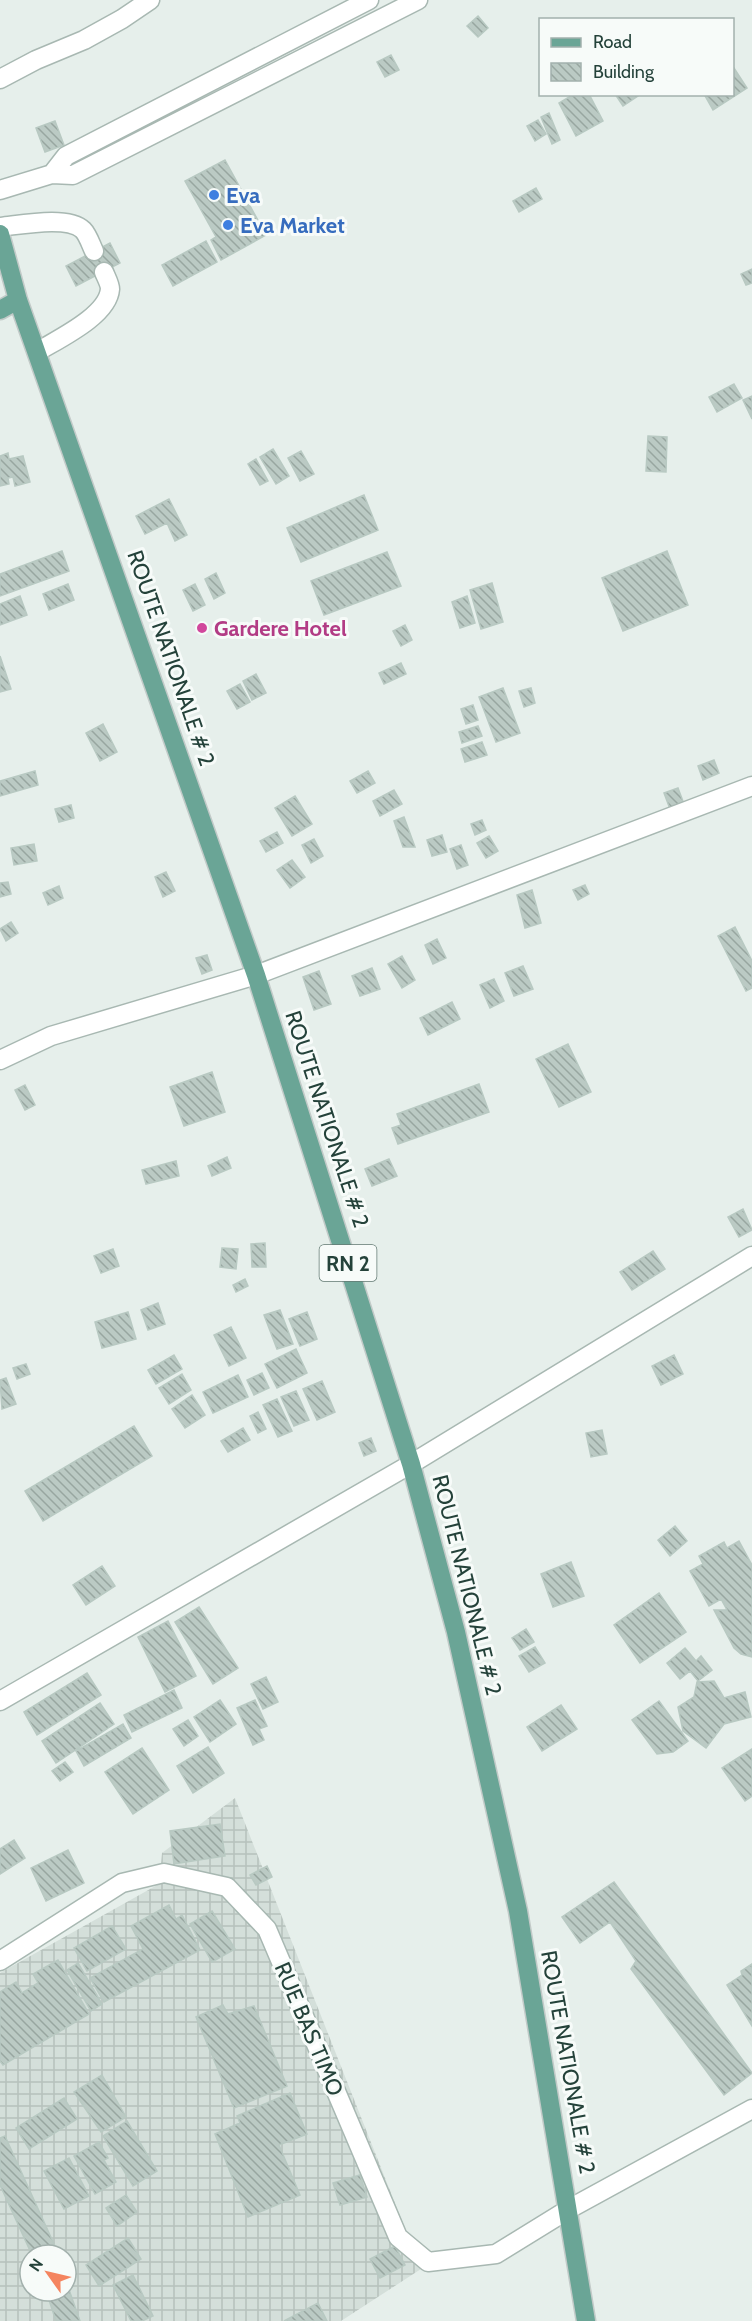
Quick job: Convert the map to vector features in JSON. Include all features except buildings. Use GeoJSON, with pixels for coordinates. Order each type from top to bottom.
{"type":"FeatureCollection","features":[{"type":"Feature","properties":{"kind":"main road","name":"ROUTE NATIONALE # 2"},"geometry":{"type":"LineString","coordinates":[[0,234],[18,300],[256,975],[411,1464],[456,1632],[518,1911],[586,2321]]}},
{"type":"Feature","properties":{"kind":"main road"},"geometry":{"type":"LineString","coordinates":[[0,310],[18,300]]}},
{"type":"Feature","properties":{"kind":"street"},"geometry":{"type":"LineString","coordinates":[[0,80],[36,60],[84,40],[150,0]]}},
{"type":"Feature","properties":{"kind":"street"},"geometry":{"type":"LineString","coordinates":[[52,174],[66,156],[369,0]]}},
{"type":"Feature","properties":{"kind":"street"},"geometry":{"type":"LineString","coordinates":[[0,190],[52,174],[73,175],[418,0]]}},
{"type":"Feature","properties":{"kind":"street"},"geometry":{"type":"LineString","coordinates":[[0,227],[54,222],[71,224],[83,230],[94,251]]}},
{"type":"Feature","properties":{"kind":"street"},"geometry":{"type":"LineString","coordinates":[[37,352],[99,312],[107,301],[110,287],[104,272]]}},
{"type":"Feature","properties":{"kind":"street"},"geometry":{"type":"LineString","coordinates":[[0,1060],[51,1036],[256,975],[752,786]]}},
{"type":"Feature","properties":{"kind":"street"},"geometry":{"type":"LineString","coordinates":[[0,1701],[411,1464],[752,1256]]}},
{"type":"Feature","properties":{"kind":"street","name":"RUE BAS TIMO"},"geometry":{"type":"LineString","coordinates":[[0,1961],[122,1883],[164,1874],[226,1887],[267,1929],[398,2237],[428,2262],[496,2254],[569,2210],[752,2109]]}},
{"type":"Feature","properties":{"kind":"shaded area"},"geometry":{"type":"Polygon","coordinates":[[[235,1798],[421,2269],[341,2321],[0,2321],[0,1973],[159,1884],[162,1853],[235,1798]]]}},
{"type":"Feature","properties":{"kind":"place","name":"Eva"},"geometry":{"type":"Point","coordinates":[214,195]}},
{"type":"Feature","properties":{"kind":"place","name":"Eva Market"},"geometry":{"type":"Point","coordinates":[228,225]}},
{"type":"Feature","properties":{"kind":"place","name":"Gardere Hotel"},"geometry":{"type":"Point","coordinates":[202,628]}}]}
